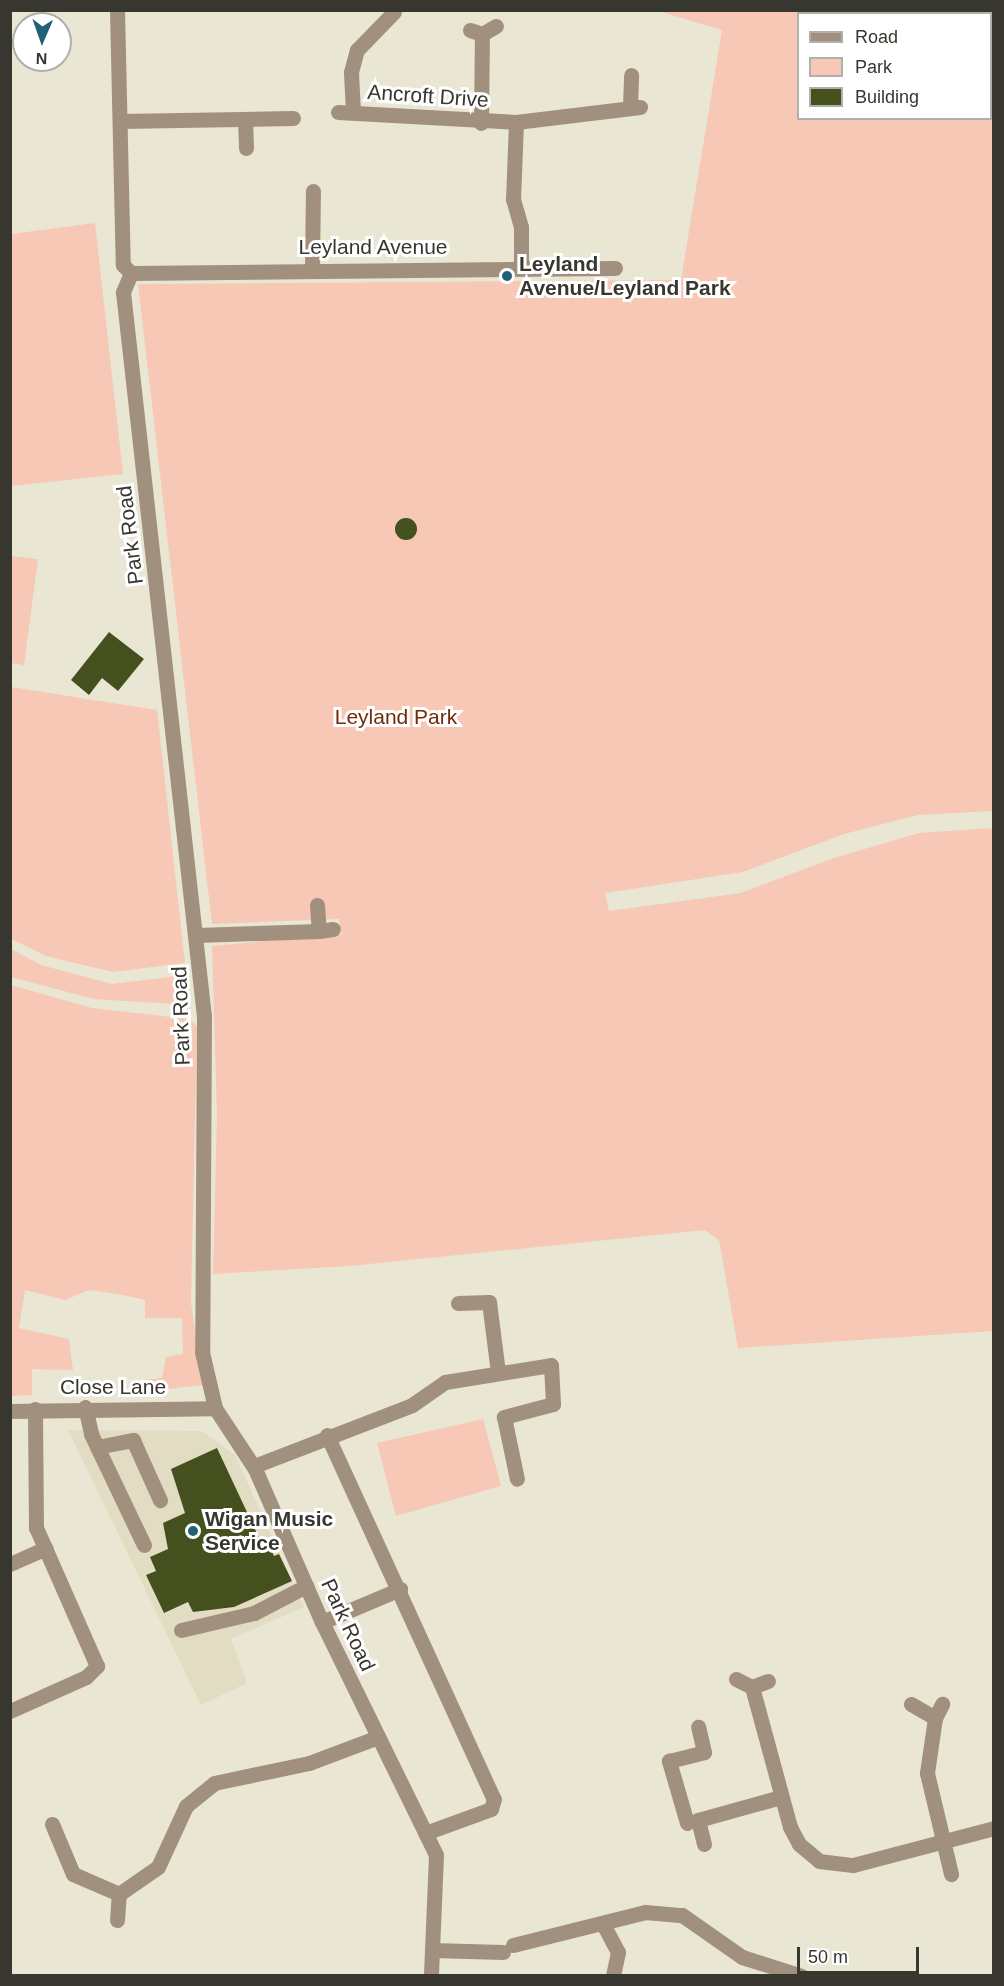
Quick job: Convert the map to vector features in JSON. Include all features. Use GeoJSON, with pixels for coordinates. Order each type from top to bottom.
{"type":"FeatureCollection","features":[{"type":"Feature","properties":{"kind":"street"},"geometry":{"type":"LineString","coordinates":[[117,10],[123,265],[131,273]]}},
{"type":"Feature","properties":{"kind":"street"},"geometry":{"type":"LineString","coordinates":[[393,11],[410,13]]}},
{"type":"Feature","properties":{"kind":"street","name":"Ancroft Drive"},"geometry":{"type":"LineString","coordinates":[[393,11],[357,50],[351,72],[346,112],[481,123],[576,119],[635,107],[631,75]]}},
{"type":"Feature","properties":{"kind":"street"},"geometry":{"type":"LineString","coordinates":[[481,123],[476,32],[496,26]]}},
{"type":"Feature","properties":{"kind":"street"},"geometry":{"type":"LineString","coordinates":[[120,121],[293,118]]}},
{"type":"Feature","properties":{"kind":"street"},"geometry":{"type":"LineString","coordinates":[[245,119],[246,148]]}},
{"type":"Feature","properties":{"kind":"street","name":"Ancroft Drive"},"geometry":{"type":"LineString","coordinates":[[516,122],[513,200],[521,227],[521,267]]}},
{"type":"Feature","properties":{"kind":"street"},"geometry":{"type":"LineString","coordinates":[[312,268],[313,191]]}},
{"type":"Feature","properties":{"kind":"street","name":"Leyland Avenue"},"geometry":{"type":"LineString","coordinates":[[131,273],[312,268],[615,268]]}},
{"type":"Feature","properties":{"kind":"street","name":"Park Road"},"geometry":{"type":"LineString","coordinates":[[131,273],[123,292],[197,935],[205,1082],[199,1317],[215,1408],[254,1466],[322,1622],[436,1855],[431,1976]]}},
{"type":"Feature","properties":{"kind":"street"},"geometry":{"type":"LineString","coordinates":[[197,935],[326,930],[317,905]]}},
{"type":"Feature","properties":{"kind":"street"},"geometry":{"type":"LineString","coordinates":[[458,1304],[489,1302],[498,1372]]}},
{"type":"Feature","properties":{"kind":"street"},"geometry":{"type":"LineString","coordinates":[[254,1466],[412,1405],[444,1382],[551,1365],[553,1404],[504,1417],[517,1479]]}},
{"type":"Feature","properties":{"kind":"street"},"geometry":{"type":"LineString","coordinates":[[84,1407],[97,1447],[144,1545]]}},
{"type":"Feature","properties":{"kind":"street","name":"Close Lane"},"geometry":{"type":"LineString","coordinates":[[10,1412],[84,1407],[215,1408]]}},
{"type":"Feature","properties":{"kind":"street"},"geometry":{"type":"LineString","coordinates":[[10,1711],[86,1677],[97,1666],[36,1528],[35,1409]]}},
{"type":"Feature","properties":{"kind":"street"},"geometry":{"type":"LineString","coordinates":[[327,1436],[494,1799],[491,1809],[425,1833]]}},
{"type":"Feature","properties":{"kind":"street"},"geometry":{"type":"LineString","coordinates":[[97,1447],[133,1440],[160,1500]]}},
{"type":"Feature","properties":{"kind":"street"},"geometry":{"type":"LineString","coordinates":[[10,1564],[46,1548]]}},
{"type":"Feature","properties":{"kind":"street"},"geometry":{"type":"LineString","coordinates":[[181,1630],[254,1613],[306,1586]]}},
{"type":"Feature","properties":{"kind":"street"},"geometry":{"type":"LineString","coordinates":[[322,1622],[397,1590]]}},
{"type":"Feature","properties":{"kind":"street"},"geometry":{"type":"LineString","coordinates":[[736,1679],[752,1687],[768,1681]]}},
{"type":"Feature","properties":{"kind":"street"},"geometry":{"type":"LineString","coordinates":[[752,1687],[781,1797],[799,1844],[830,1865],[853,1865],[993,1828]]}},
{"type":"Feature","properties":{"kind":"street"},"geometry":{"type":"LineString","coordinates":[[911,1704],[939,1711],[926,1767],[951,1874]]}},
{"type":"Feature","properties":{"kind":"street"},"geometry":{"type":"LineString","coordinates":[[698,1727],[704,1752],[669,1761],[690,1822],[704,1844]]}},
{"type":"Feature","properties":{"kind":"street"},"geometry":{"type":"LineString","coordinates":[[119,1894],[158,1867],[186,1806],[214,1783],[309,1763],[378,1737]]}},
{"type":"Feature","properties":{"kind":"street"},"geometry":{"type":"LineString","coordinates":[[690,1822],[781,1797]]}},
{"type":"Feature","properties":{"kind":"street"},"geometry":{"type":"LineString","coordinates":[[52,1824],[73,1874],[119,1894]]}},
{"type":"Feature","properties":{"kind":"street"},"geometry":{"type":"LineString","coordinates":[[117,1920],[119,1894]]}},
{"type":"Feature","properties":{"kind":"street"},"geometry":{"type":"LineString","coordinates":[[432,1950],[508,1949],[645,1912],[682,1915],[742,1957],[802,1976]]}},
{"type":"Feature","properties":{"kind":"street"},"geometry":{"type":"LineString","coordinates":[[603,1924],[618,1952],[613,1976]]}},
{"type":"Feature","properties":{"kind":"shaded area","name":"Wigan Music Service"},"geometry":{"type":"Polygon","coordinates":[[[68,1430],[202,1431],[235,1455],[304,1607],[231,1639],[247,1683],[201,1705],[68,1430]]]}},
{"type":"Feature","properties":{"kind":"green space","name":"Leyland Park"},"geometry":{"type":"Polygon","coordinates":[[[838,10],[843,12],[797,12],[797,120],[992,120],[993,75],[993,811],[918,815],[844,834],[743,872],[605,893],[609,911],[741,893],[834,858],[919,833],[993,828],[993,1331],[738,1348],[719,1240],[705,1230],[349,1266],[213,1274],[217,1116],[212,946],[341,934],[339,919],[212,924],[138,284],[681,280],[722,30],[658,11],[838,10]]]}},
{"type":"Feature","properties":{"kind":"green space"},"geometry":{"type":"Polygon","coordinates":[[[894,11],[993,11],[993,50],[992,12],[894,11]]]}},
{"type":"Feature","properties":{"kind":"green space"},"geometry":{"type":"Polygon","coordinates":[[[95,223],[123,474],[11,486],[11,234],[95,223]]]}},
{"type":"Feature","properties":{"kind":"green space"},"geometry":{"type":"Polygon","coordinates":[[[11,556],[38,559],[24,665],[11,663],[11,556]]]}},
{"type":"Feature","properties":{"kind":"green space"},"geometry":{"type":"Polygon","coordinates":[[[11,687],[157,710],[185,963],[113,972],[46,956],[11,939],[11,687]]]}},
{"type":"Feature","properties":{"kind":"green space"},"geometry":{"type":"Polygon","coordinates":[[[11,949],[41,965],[112,984],[185,975],[189,1005],[94,999],[11,977],[11,949]]]}},
{"type":"Feature","properties":{"kind":"green space"},"geometry":{"type":"Polygon","coordinates":[[[11,985],[92,1008],[188,1019],[197,1026],[191,1303],[203,1385],[141,1392],[143,1380],[162,1378],[166,1357],[183,1354],[182,1318],[145,1318],[145,1300],[118,1294],[89,1290],[65,1300],[25,1290],[19,1328],[69,1339],[73,1370],[32,1369],[32,1395],[11,1396],[11,985]]]}},
{"type":"Feature","properties":{"kind":"green space"},"geometry":{"type":"Polygon","coordinates":[[[483,1419],[501,1486],[396,1516],[377,1443],[483,1419]]]}},
{"type":"Feature","properties":{"kind":"building"},"geometry":{"type":"Polygon","coordinates":[[[406,518],[414,521],[417,529],[414,537],[406,540],[398,537],[395,529],[398,521],[406,518]]]}},
{"type":"Feature","properties":{"kind":"building"},"geometry":{"type":"Polygon","coordinates":[[[109,632],[144,659],[118,691],[102,678],[89,695],[71,680],[109,632]]]}},
{"type":"Feature","properties":{"kind":"building"},"geometry":{"type":"Polygon","coordinates":[[[217,1448],[261,1542],[266,1539],[274,1556],[279,1554],[292,1581],[234,1607],[193,1612],[188,1602],[164,1613],[146,1575],[156,1571],[150,1557],[168,1549],[163,1523],[185,1513],[171,1469],[217,1448]]]}},
{"type":"Feature","properties":{"kind":"place","name":"Leyland Avenue/Leyland Park"},"geometry":{"type":"Point","coordinates":[507,276]}},
{"type":"Feature","properties":{"kind":"place","name":"Wigan Music Service"},"geometry":{"type":"Point","coordinates":[193,1531]}}]}
